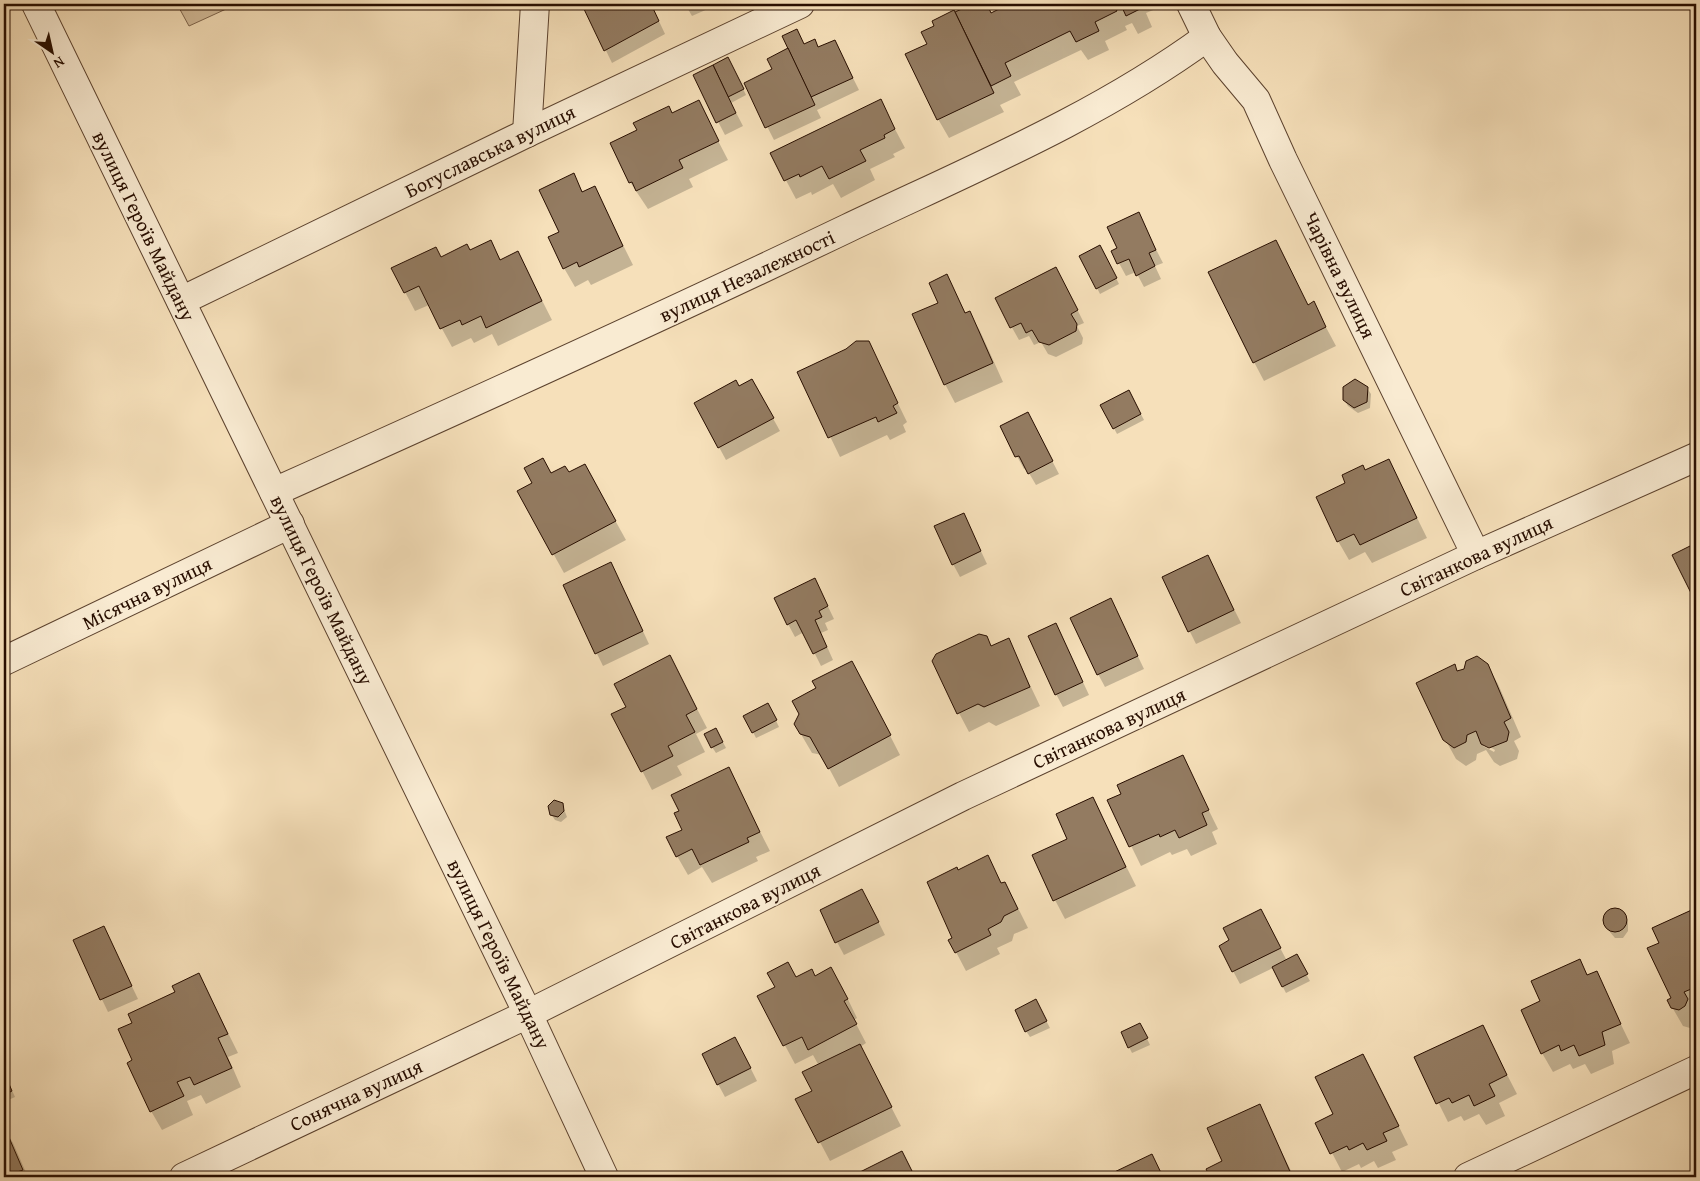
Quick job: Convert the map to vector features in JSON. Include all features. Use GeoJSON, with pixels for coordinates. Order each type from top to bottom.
{"type":"FeatureCollection","features":[{"type":"Feature","properties":{"kind":"street","name":"вулиця Героїв Майдану"},"geometry":{"type":"LineString","coordinates":[[36,4],[528,1014],[604,1177]]}},
{"type":"Feature","properties":{"kind":"street"},"geometry":{"type":"LineString","coordinates":[[528,133],[535,4]]}},
{"type":"Feature","properties":{"kind":"street","name":"Богуславська вулиця"},"geometry":{"type":"LineString","coordinates":[[181,301],[800,4]]}},
{"type":"Feature","properties":{"kind":"street","name":"Чарівна вулиця"},"geometry":{"type":"LineString","coordinates":[[1191,4],[1207,36],[1224,63],[1256,100],[1476,555]]}},
{"type":"Feature","properties":{"kind":"street","name":"вулиця Незалежності"},"geometry":{"type":"LineString","coordinates":[[274,492],[619,337],[1023,145],[1165,68],[1207,36]]}},
{"type":"Feature","properties":{"kind":"street","name":"Світанкова вулиця"},"geometry":{"type":"LineString","coordinates":[[528,1014],[963,796],[1476,555],[1696,458]]}},
{"type":"Feature","properties":{"kind":"street","name":"Місячна вулиця"},"geometry":{"type":"LineString","coordinates":[[4,661],[290,524]]}},
{"type":"Feature","properties":{"kind":"street","name":"Сонячна вулиця"},"geometry":{"type":"LineString","coordinates":[[184,1177],[528,1014]]}},
{"type":"Feature","properties":{"kind":"street"},"geometry":{"type":"LineString","coordinates":[[1468,1177],[1696,1070]]}},
{"type":"Feature","properties":{"kind":"shaded area"},"geometry":{"type":"Polygon","coordinates":[[[177,4],[237,4],[189,26],[177,4]]]}},
{"type":"Feature","properties":{"kind":"building"},"geometry":{"type":"Polygon","coordinates":[[[589,4],[651,4],[659,21],[604,51],[583,7],[589,4]]]}},
{"type":"Feature","properties":{"kind":"building"},"geometry":{"type":"Polygon","coordinates":[[[973,4],[987,4],[991,13],[1009,4],[1141,4],[1142,8],[1126,16],[1121,5],[1115,7],[1117,11],[1095,22],[1099,31],[1076,42],[1070,31],[1005,63],[1011,76],[991,86],[955,12],[973,4]]]}},
{"type":"Feature","properties":{"kind":"building"},"geometry":{"type":"Polygon","coordinates":[[[954,10],[994,93],[937,120],[905,54],[927,44],[921,32],[934,26],[932,21],[954,10]]]}},
{"type":"Feature","properties":{"kind":"building"},"geometry":{"type":"Polygon","coordinates":[[[797,29],[804,44],[815,39],[818,47],[835,40],[853,78],[811,97],[782,36],[797,29]]]}},
{"type":"Feature","properties":{"kind":"building"},"geometry":{"type":"Polygon","coordinates":[[[788,48],[815,105],[765,128],[744,83],[772,69],[767,59],[788,48]]]}},
{"type":"Feature","properties":{"kind":"building"},"geometry":{"type":"Polygon","coordinates":[[[728,57],[744,89],[728,97],[713,65],[728,57]]]}},
{"type":"Feature","properties":{"kind":"building"},"geometry":{"type":"Polygon","coordinates":[[[713,65],[736,113],[716,123],[693,75],[713,65]]]}},
{"type":"Feature","properties":{"kind":"building"},"geometry":{"type":"Polygon","coordinates":[[[881,99],[895,129],[884,135],[885,138],[860,150],[866,161],[829,179],[822,166],[800,177],[799,174],[784,181],[770,153],[881,99]]]}},
{"type":"Feature","properties":{"kind":"building"},"geometry":{"type":"Polygon","coordinates":[[[699,100],[719,141],[679,160],[683,168],[636,191],[632,182],[629,183],[610,143],[637,130],[633,123],[669,106],[672,113],[699,100]]]}},
{"type":"Feature","properties":{"kind":"building"},"geometry":{"type":"Polygon","coordinates":[[[574,173],[582,192],[595,186],[623,246],[579,267],[577,262],[563,269],[548,237],[559,232],[539,190],[574,173]]]}},
{"type":"Feature","properties":{"kind":"building"},"geometry":{"type":"Polygon","coordinates":[[[1139,212],[1156,250],[1149,253],[1155,266],[1136,276],[1129,259],[1117,264],[1111,251],[1117,248],[1107,227],[1139,212]]]}},
{"type":"Feature","properties":{"kind":"building"},"geometry":{"type":"Polygon","coordinates":[[[491,240],[500,260],[518,251],[542,301],[486,328],[481,316],[462,325],[460,320],[440,329],[419,286],[404,293],[391,268],[436,247],[441,257],[467,244],[470,250],[491,240]]]}},
{"type":"Feature","properties":{"kind":"building"},"geometry":{"type":"Polygon","coordinates":[[[1276,240],[1308,305],[1314,301],[1326,327],[1253,363],[1208,272],[1276,240]]]}},
{"type":"Feature","properties":{"kind":"building"},"geometry":{"type":"Polygon","coordinates":[[[1100,245],[1117,278],[1096,289],[1079,256],[1100,245]]]}},
{"type":"Feature","properties":{"kind":"building"},"geometry":{"type":"Polygon","coordinates":[[[1056,267],[1078,310],[1071,314],[1077,324],[1076,331],[1049,345],[1039,342],[1032,330],[1026,333],[1021,323],[1010,328],[995,298],[1056,267]]]}},
{"type":"Feature","properties":{"kind":"building"},"geometry":{"type":"Polygon","coordinates":[[[947,274],[965,313],[970,311],[993,363],[944,385],[912,314],[938,303],[929,283],[947,274]]]}},
{"type":"Feature","properties":{"kind":"building"},"geometry":{"type":"Polygon","coordinates":[[[856,341],[869,341],[898,403],[893,406],[897,413],[878,422],[876,417],[828,438],[797,372],[846,349],[856,341]]]}},
{"type":"Feature","properties":{"kind":"building"},"geometry":{"type":"Polygon","coordinates":[[[752,379],[774,418],[718,448],[694,403],[736,380],[739,386],[752,379]]]}},
{"type":"Feature","properties":{"kind":"building"},"geometry":{"type":"Polygon","coordinates":[[[1355,379],[1368,387],[1367,402],[1354,408],[1343,400],[1343,387],[1355,379]]]}},
{"type":"Feature","properties":{"kind":"building"},"geometry":{"type":"Polygon","coordinates":[[[1129,390],[1141,414],[1113,429],[1100,405],[1129,390]]]}},
{"type":"Feature","properties":{"kind":"building"},"geometry":{"type":"Polygon","coordinates":[[[1028,412],[1053,461],[1028,474],[1019,456],[1015,457],[1000,426],[1028,412]]]}},
{"type":"Feature","properties":{"kind":"building"},"geometry":{"type":"Polygon","coordinates":[[[543,458],[551,473],[565,466],[569,472],[585,464],[616,521],[552,555],[517,491],[532,483],[524,468],[543,458]]]}},
{"type":"Feature","properties":{"kind":"building"},"geometry":{"type":"Polygon","coordinates":[[[1389,459],[1417,518],[1360,545],[1354,534],[1337,542],[1316,497],[1345,483],[1342,475],[1363,465],[1365,470],[1389,459]]]}},
{"type":"Feature","properties":{"kind":"building"},"geometry":{"type":"Polygon","coordinates":[[[964,513],[981,551],[952,565],[934,526],[964,513]]]}},
{"type":"Feature","properties":{"kind":"building"},"geometry":{"type":"Polygon","coordinates":[[[1696,543],[1696,603],[1672,555],[1696,543]]]}},
{"type":"Feature","properties":{"kind":"building"},"geometry":{"type":"Polygon","coordinates":[[[1208,555],[1234,610],[1188,632],[1162,577],[1208,555]]]}},
{"type":"Feature","properties":{"kind":"building"},"geometry":{"type":"Polygon","coordinates":[[[611,562],[643,631],[595,654],[563,585],[611,562]]]}},
{"type":"Feature","properties":{"kind":"building"},"geometry":{"type":"Polygon","coordinates":[[[815,578],[828,606],[819,611],[822,617],[815,620],[827,647],[813,654],[796,620],[787,625],[774,598],[815,578]]]}},
{"type":"Feature","properties":{"kind":"building"},"geometry":{"type":"Polygon","coordinates":[[[1111,598],[1138,656],[1097,675],[1070,618],[1111,598]]]}},
{"type":"Feature","properties":{"kind":"building"},"geometry":{"type":"Polygon","coordinates":[[[1056,623],[1083,682],[1055,695],[1028,636],[1056,623]]]}},
{"type":"Feature","properties":{"kind":"building"},"geometry":{"type":"Polygon","coordinates":[[[979,634],[987,636],[991,646],[1009,638],[1030,687],[984,707],[978,704],[957,714],[932,661],[936,654],[979,634]]]}},
{"type":"Feature","properties":{"kind":"building"},"geometry":{"type":"Polygon","coordinates":[[[670,655],[697,709],[686,715],[695,732],[668,746],[673,756],[641,772],[611,714],[626,707],[614,684],[670,655]]]}},
{"type":"Feature","properties":{"kind":"building"},"geometry":{"type":"Polygon","coordinates":[[[1477,656],[1488,664],[1511,718],[1504,722],[1509,732],[1507,741],[1489,748],[1481,744],[1476,731],[1467,735],[1466,742],[1454,748],[1443,740],[1416,683],[1455,664],[1457,671],[1464,669],[1466,661],[1477,656]]]}},
{"type":"Feature","properties":{"kind":"building"},"geometry":{"type":"Polygon","coordinates":[[[852,661],[891,735],[828,769],[810,737],[800,734],[794,724],[799,714],[792,701],[816,688],[812,681],[852,661]]]}},
{"type":"Feature","properties":{"kind":"building"},"geometry":{"type":"Polygon","coordinates":[[[768,703],[777,720],[752,733],[743,716],[768,703]]]}},
{"type":"Feature","properties":{"kind":"building"},"geometry":{"type":"Polygon","coordinates":[[[716,728],[723,742],[711,748],[704,734],[716,728]]]}},
{"type":"Feature","properties":{"kind":"building"},"geometry":{"type":"Polygon","coordinates":[[[1183,755],[1209,810],[1202,813],[1207,825],[1179,838],[1175,830],[1160,837],[1159,834],[1129,847],[1107,800],[1121,794],[1117,785],[1183,755]]]}},
{"type":"Feature","properties":{"kind":"building"},"geometry":{"type":"Polygon","coordinates":[[[729,767],[760,832],[747,838],[749,842],[700,865],[692,849],[676,857],[666,837],[682,830],[674,813],[679,811],[671,795],[729,767]]]}},
{"type":"Feature","properties":{"kind":"building"},"geometry":{"type":"Polygon","coordinates":[[[1093,797],[1126,867],[1053,901],[1032,855],[1067,839],[1056,814],[1093,797]]]}},
{"type":"Feature","properties":{"kind":"building"},"geometry":{"type":"Polygon","coordinates":[[[554,800],[563,803],[564,811],[558,817],[550,815],[548,806],[554,800]]]}},
{"type":"Feature","properties":{"kind":"building"},"geometry":{"type":"Polygon","coordinates":[[[988,855],[1001,883],[1005,882],[1018,909],[1004,916],[1001,922],[988,929],[991,935],[955,953],[948,940],[952,938],[927,882],[957,867],[958,870],[988,855]]]}},
{"type":"Feature","properties":{"kind":"building"},"geometry":{"type":"Polygon","coordinates":[[[862,889],[879,922],[835,943],[820,910],[862,889]]]}},
{"type":"Feature","properties":{"kind":"building"},"geometry":{"type":"Polygon","coordinates":[[[1615,908],[1620,909],[1626,915],[1626,925],[1620,931],[1615,932],[1610,931],[1604,925],[1603,920],[1604,915],[1610,909],[1615,908]]]}},
{"type":"Feature","properties":{"kind":"building"},"geometry":{"type":"Polygon","coordinates":[[[1696,908],[1696,987],[1684,992],[1688,999],[1685,1006],[1679,1010],[1671,1008],[1667,1000],[1671,998],[1647,948],[1659,943],[1652,928],[1696,908]]]}},
{"type":"Feature","properties":{"kind":"building"},"geometry":{"type":"Polygon","coordinates":[[[1261,909],[1281,948],[1232,972],[1219,946],[1229,940],[1223,928],[1261,909]]]}},
{"type":"Feature","properties":{"kind":"building"},"geometry":{"type":"Polygon","coordinates":[[[104,926],[132,986],[100,1000],[73,940],[104,926]]]}},
{"type":"Feature","properties":{"kind":"building"},"geometry":{"type":"Polygon","coordinates":[[[1297,954],[1308,974],[1282,987],[1272,967],[1297,954]]]}},
{"type":"Feature","properties":{"kind":"building"},"geometry":{"type":"Polygon","coordinates":[[[1580,959],[1587,975],[1597,971],[1621,1024],[1602,1032],[1605,1045],[1579,1056],[1574,1045],[1561,1051],[1559,1045],[1541,1054],[1521,1010],[1540,1001],[1531,981],[1580,959]]]}},
{"type":"Feature","properties":{"kind":"building"},"geometry":{"type":"Polygon","coordinates":[[[788,962],[796,977],[812,969],[815,976],[831,967],[848,999],[844,1001],[857,1024],[808,1050],[802,1037],[783,1046],[757,996],[775,987],[767,973],[788,962]]]}},
{"type":"Feature","properties":{"kind":"building"},"geometry":{"type":"Polygon","coordinates":[[[199,973],[228,1034],[218,1038],[232,1068],[194,1085],[190,1077],[177,1082],[184,1096],[150,1112],[127,1063],[132,1060],[118,1029],[132,1023],[128,1014],[175,992],[172,986],[199,973]]]}},
{"type":"Feature","properties":{"kind":"building"},"geometry":{"type":"Polygon","coordinates":[[[1036,999],[1047,1021],[1025,1032],[1015,1010],[1036,999]]]}},
{"type":"Feature","properties":{"kind":"building"},"geometry":{"type":"Polygon","coordinates":[[[1140,1023],[1148,1038],[1128,1048],[1121,1032],[1140,1023]]]}},
{"type":"Feature","properties":{"kind":"building"},"geometry":{"type":"Polygon","coordinates":[[[1483,1025],[1507,1075],[1489,1084],[1495,1096],[1474,1106],[1469,1095],[1452,1103],[1449,1098],[1436,1104],[1414,1057],[1483,1025]]]}},
{"type":"Feature","properties":{"kind":"building"},"geometry":{"type":"Polygon","coordinates":[[[735,1037],[751,1068],[717,1085],[702,1054],[735,1037]]]}},
{"type":"Feature","properties":{"kind":"building"},"geometry":{"type":"Polygon","coordinates":[[[860,1044],[892,1107],[818,1143],[795,1099],[812,1091],[802,1072],[860,1044]]]}},
{"type":"Feature","properties":{"kind":"building"},"geometry":{"type":"Polygon","coordinates":[[[1363,1054],[1399,1126],[1383,1133],[1387,1141],[1367,1150],[1363,1143],[1349,1150],[1347,1146],[1330,1154],[1315,1123],[1333,1114],[1315,1077],[1363,1054]]]}},
{"type":"Feature","properties":{"kind":"building"},"geometry":{"type":"Polygon","coordinates":[[[4,1072],[12,1091],[4,1095],[4,1072]]]}},
{"type":"Feature","properties":{"kind":"building"},"geometry":{"type":"Polygon","coordinates":[[[1260,1104],[1292,1176],[1210,1177],[1206,1169],[1222,1161],[1207,1128],[1260,1104]]]}},
{"type":"Feature","properties":{"kind":"building"},"geometry":{"type":"Polygon","coordinates":[[[4,1126],[23,1170],[17,1172],[19,1177],[4,1177],[4,1126]]]}},
{"type":"Feature","properties":{"kind":"building"},"geometry":{"type":"Polygon","coordinates":[[[902,1151],[915,1177],[858,1177],[856,1174],[902,1151]]]}},
{"type":"Feature","properties":{"kind":"building"},"geometry":{"type":"Polygon","coordinates":[[[1152,1154],[1163,1177],[1104,1177],[1152,1154]]]}}]}
